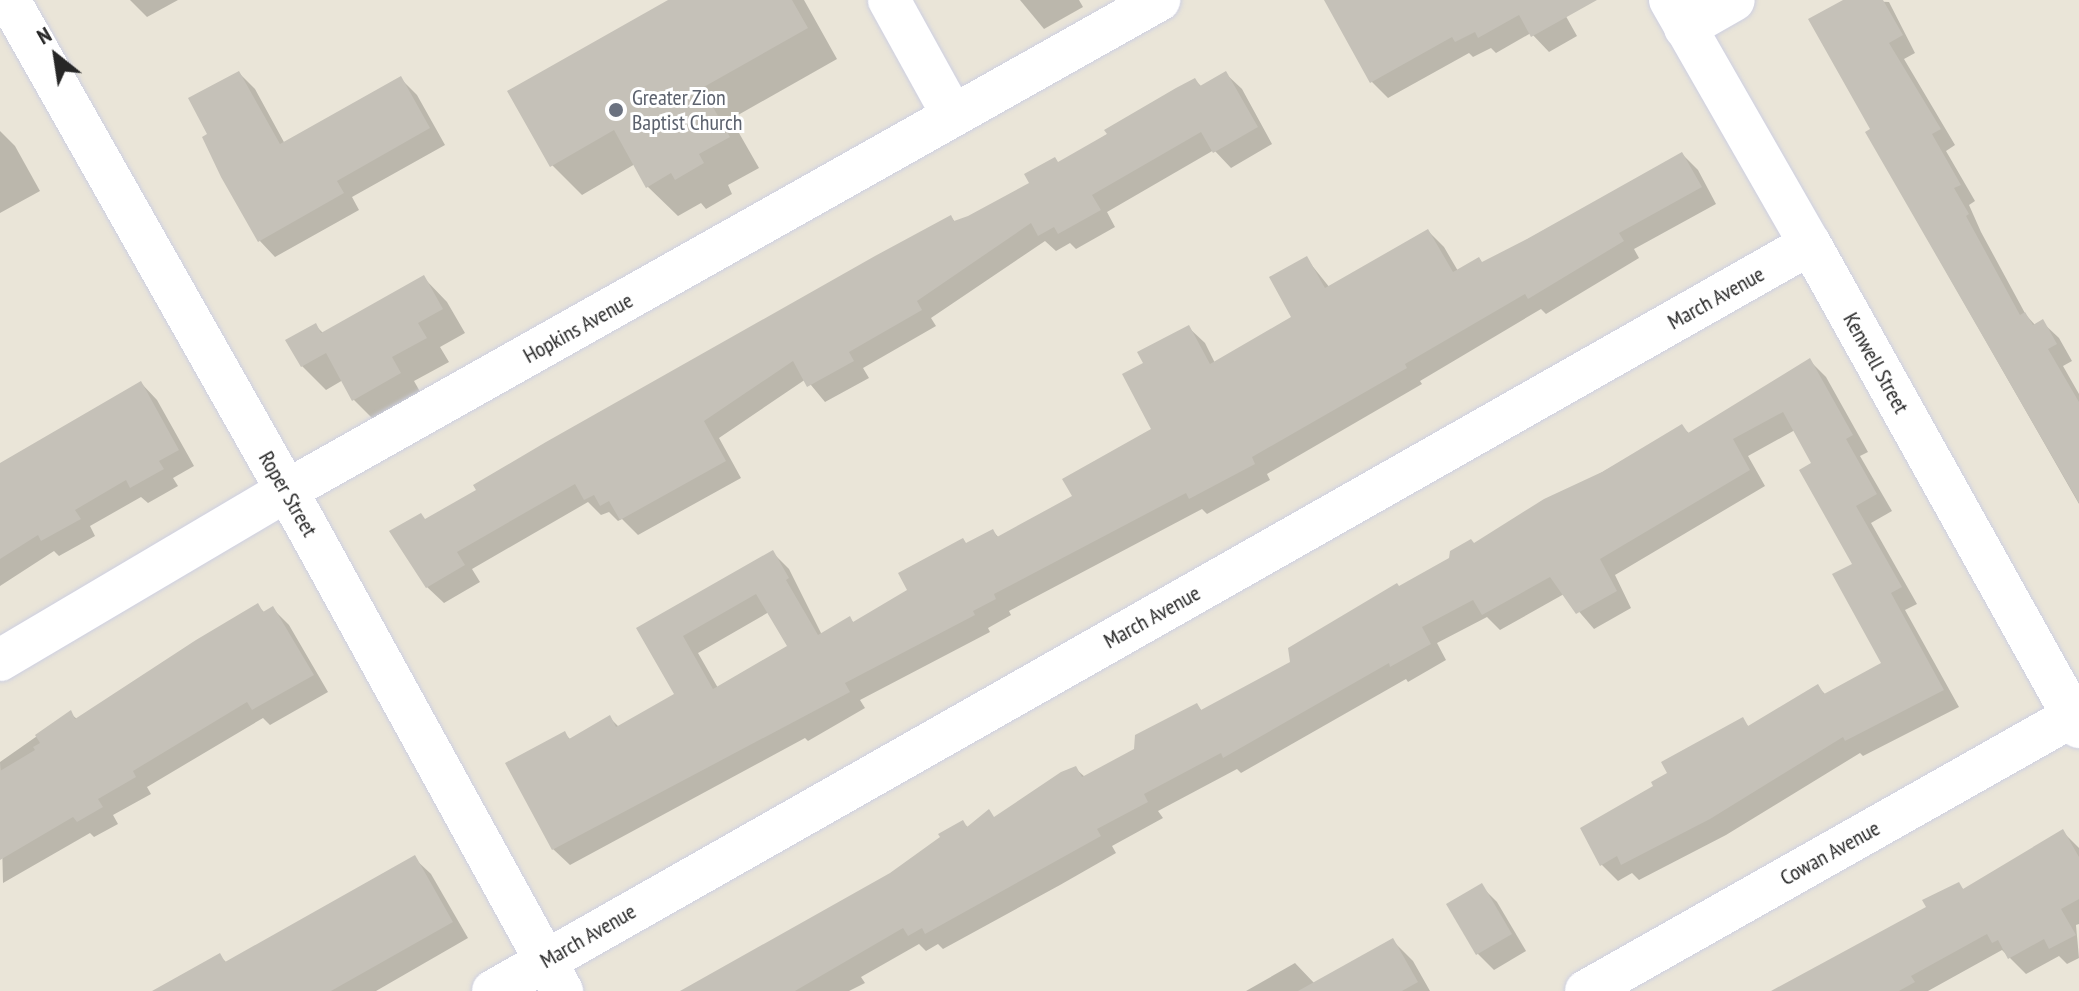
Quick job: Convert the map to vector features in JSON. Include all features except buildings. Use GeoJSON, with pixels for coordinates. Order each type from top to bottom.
{"type":"FeatureCollection","features":[{"type":"Feature","properties":{"kind":"street"},"geometry":{"type":"LineString","coordinates":[[889,0],[953,116]]}},
{"type":"Feature","properties":{"kind":"street","name":"Hopkins Avenue"},"geometry":{"type":"LineString","coordinates":[[0,660],[286,491],[1159,0]]}},
{"type":"Feature","properties":{"kind":"street"},"geometry":{"type":"LineString","coordinates":[[1678,14],[1734,0]]}},
{"type":"Feature","properties":{"kind":"street","name":"Roper Street"},"geometry":{"type":"LineString","coordinates":[[9,14],[286,491],[554,976]]}},
{"type":"Feature","properties":{"kind":"street","name":"Kenwell Street"},"geometry":{"type":"LineString","coordinates":[[1678,14],[2076,721]]}},
{"type":"Feature","properties":{"kind":"street","name":"March Avenue"},"geometry":{"type":"LineString","coordinates":[[493,991],[554,976],[1810,244]]}},
{"type":"Feature","properties":{"kind":"street","name":"Cowan Avenue"},"geometry":{"type":"LineString","coordinates":[[1586,991],[2076,721]]}},
{"type":"Feature","properties":{"kind":"place","name":"Greater Zion Baptist Church"},"geometry":{"type":"Point","coordinates":[616,110]}}]}
